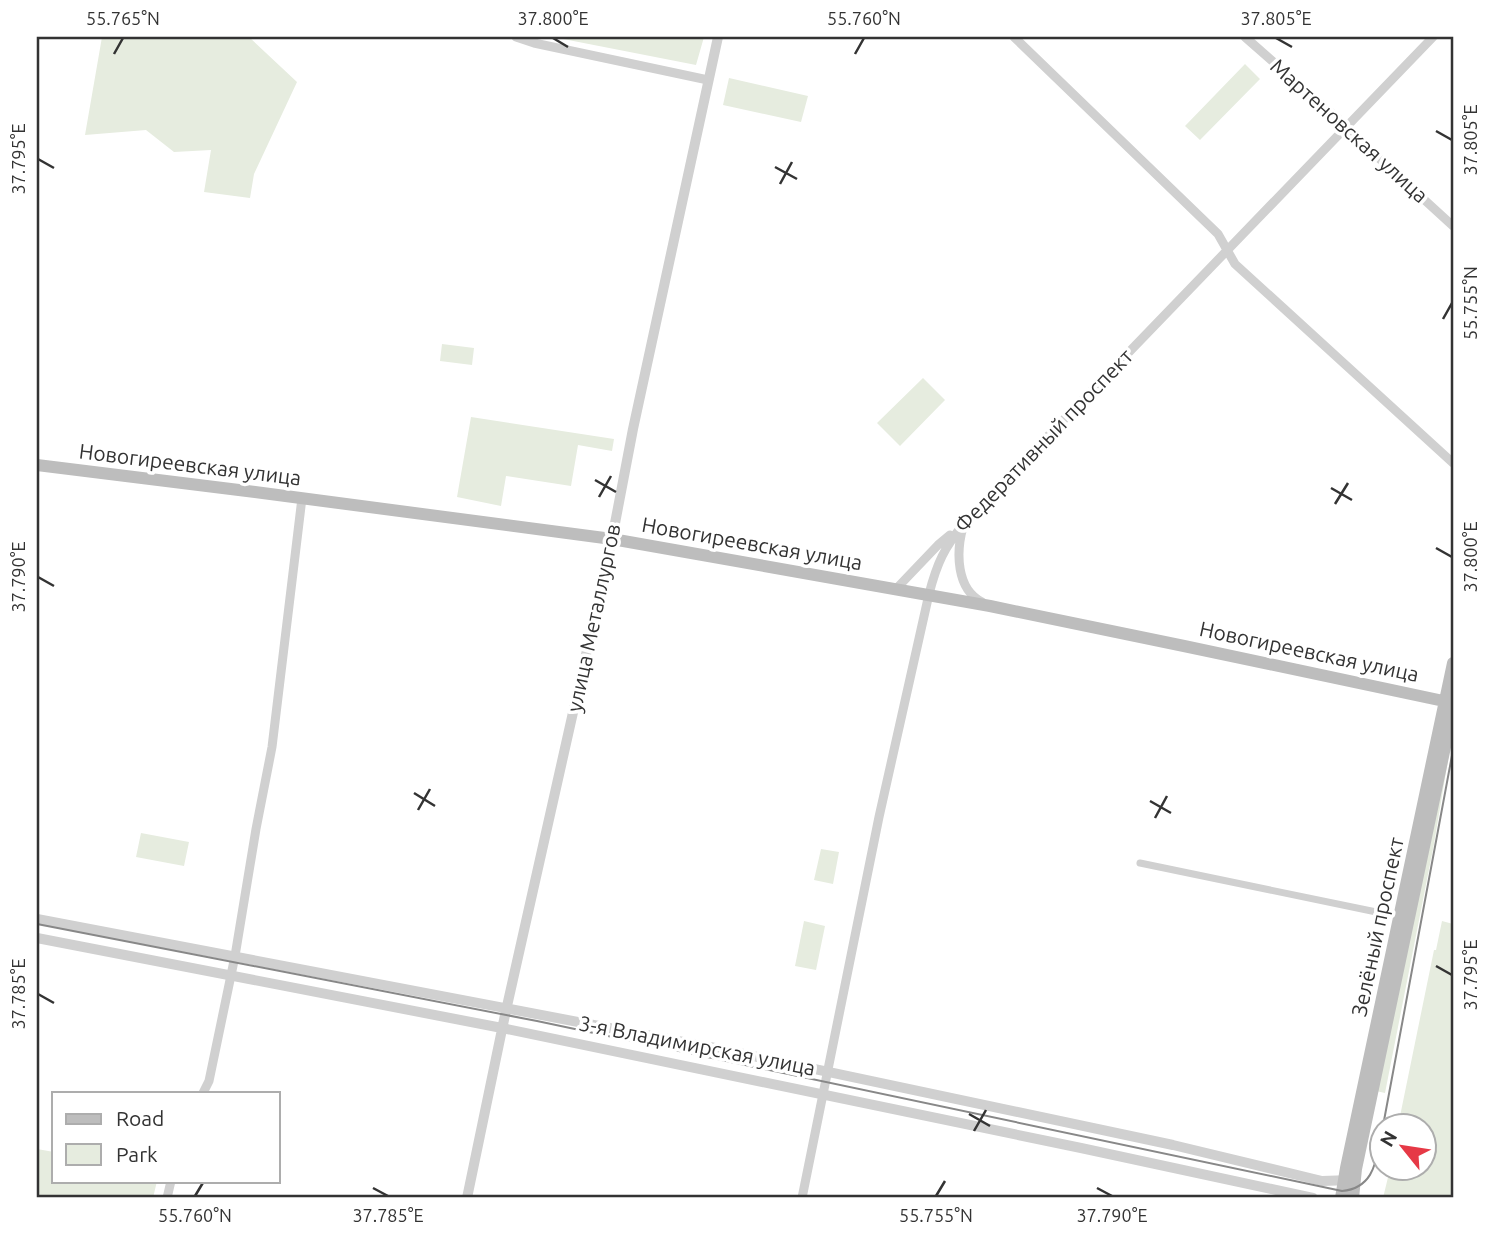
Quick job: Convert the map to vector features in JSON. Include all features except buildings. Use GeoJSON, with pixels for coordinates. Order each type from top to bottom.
{"type":"FeatureCollection","features":[{"type":"Feature","properties":{"kind":"main road","name":"Новогиреевская улица"},"geometry":{"type":"LineString","coordinates":[[37,466],[612,539],[990,606],[1450,704]]}},
{"type":"Feature","properties":{"kind":"main road","name":"Зелёный проспект"},"geometry":{"type":"LineString","coordinates":[[1341,1198],[1349,1180],[1450,704],[1453,663]]}},
{"type":"Feature","properties":{"kind":"main road","name":"Зелёный проспект"},"geometry":{"type":"LineString","coordinates":[[1349,1180],[1353,1198]]}},
{"type":"Feature","properties":{"kind":"street"},"geometry":{"type":"LineString","coordinates":[[516,37],[708,80]]}},
{"type":"Feature","properties":{"kind":"street","name":"улица Металлургов"},"geometry":{"type":"LineString","coordinates":[[467,1198],[502,1028],[612,539],[718,37]]}},
{"type":"Feature","properties":{"kind":"street"},"geometry":{"type":"LineString","coordinates":[[1014,37],[1218,234],[1235,264],[1453,463]]}},
{"type":"Feature","properties":{"kind":"street","name":"Мартеновская улица"},"geometry":{"type":"LineString","coordinates":[[1245,37],[1453,226]]}},
{"type":"Feature","properties":{"kind":"street","name":"Федеративный проспект"},"geometry":{"type":"LineString","coordinates":[[802,1198],[879,817],[929,594],[936,568],[950,540],[1433,37]]}},
{"type":"Feature","properties":{"kind":"street"},"geometry":{"type":"LineString","coordinates":[[204,1092],[209,1081],[235,956],[272,747],[302,498]]}},
{"type":"Feature","properties":{"kind":"street"},"geometry":{"type":"LineString","coordinates":[[895,589],[965,522]]}},
{"type":"Feature","properties":{"kind":"street"},"geometry":{"type":"LineString","coordinates":[[965,522],[960,540],[959,563],[963,577],[968,592],[975,599],[990,606]]}},
{"type":"Feature","properties":{"kind":"street"},"geometry":{"type":"LineString","coordinates":[[1140,863],[1386,914]]}},
{"type":"Feature","properties":{"kind":"street","name":"3-я Владимирская улица"},"geometry":{"type":"LineString","coordinates":[[37,919],[651,1035],[1160,1142],[1322,1181],[1349,1180]]}},
{"type":"Feature","properties":{"kind":"street","name":"3-я Владимирская улица"},"geometry":{"type":"LineString","coordinates":[[37,938],[502,1028],[1313,1198]]}},
{"type":"Feature","properties":{"kind":"green space"},"geometry":{"type":"Polygon","coordinates":[[[102,37],[249,37],[297,82],[254,174],[250,198],[204,192],[211,150],[174,152],[146,130],[85,135],[102,37]]]}},
{"type":"Feature","properties":{"kind":"green space"},"geometry":{"type":"Polygon","coordinates":[[[553,37],[704,37],[696,65],[553,37]]]}},
{"type":"Feature","properties":{"kind":"green space"},"geometry":{"type":"Polygon","coordinates":[[[1245,64],[1260,79],[1200,140],[1185,126],[1245,64]]]}},
{"type":"Feature","properties":{"kind":"green space"},"geometry":{"type":"Polygon","coordinates":[[[729,78],[808,96],[801,122],[723,105],[729,78]]]}},
{"type":"Feature","properties":{"kind":"green space"},"geometry":{"type":"Polygon","coordinates":[[[442,344],[474,348],[472,365],[440,361],[442,344]]]}},
{"type":"Feature","properties":{"kind":"green space"},"geometry":{"type":"Polygon","coordinates":[[[923,378],[945,400],[900,446],[877,423],[923,378]]]}},
{"type":"Feature","properties":{"kind":"green space"},"geometry":{"type":"Polygon","coordinates":[[[471,417],[614,439],[612,451],[578,445],[571,486],[506,476],[501,506],[457,497],[471,417]]]}},
{"type":"Feature","properties":{"kind":"green space"},"geometry":{"type":"Polygon","coordinates":[[[1453,730],[1434,844],[1385,1093],[1376,1091],[1453,730]]]}},
{"type":"Feature","properties":{"kind":"green space"},"geometry":{"type":"Polygon","coordinates":[[[141,833],[189,842],[184,866],[136,857],[141,833]]]}},
{"type":"Feature","properties":{"kind":"green space"},"geometry":{"type":"Polygon","coordinates":[[[821,849],[839,852],[833,884],[814,880],[821,849]]]}},
{"type":"Feature","properties":{"kind":"green space"},"geometry":{"type":"Polygon","coordinates":[[[804,921],[825,926],[816,970],[795,966],[804,921]]]}},
{"type":"Feature","properties":{"kind":"green space"},"geometry":{"type":"Polygon","coordinates":[[[1442,921],[1453,924],[1453,1198],[1383,1198],[1387,1182],[1438,1182],[1438,1112],[1401,1112],[1442,921]]]}},
{"type":"Feature","properties":{"kind":"green space"},"geometry":{"type":"Polygon","coordinates":[[[37,1149],[52,1152],[52,1182],[157,1182],[153,1198],[37,1198],[37,1149]]]}},
{"type":"Feature","properties":{"kind":"tram line"},"geometry":{"type":"LineString","coordinates":[[1386,1112],[1453,750]]}},
{"type":"Feature","properties":{"kind":"tram line"},"geometry":{"type":"LineString","coordinates":[[37,924],[537,1021],[1342,1191],[1361,1185],[1368,1178]]}}]}
